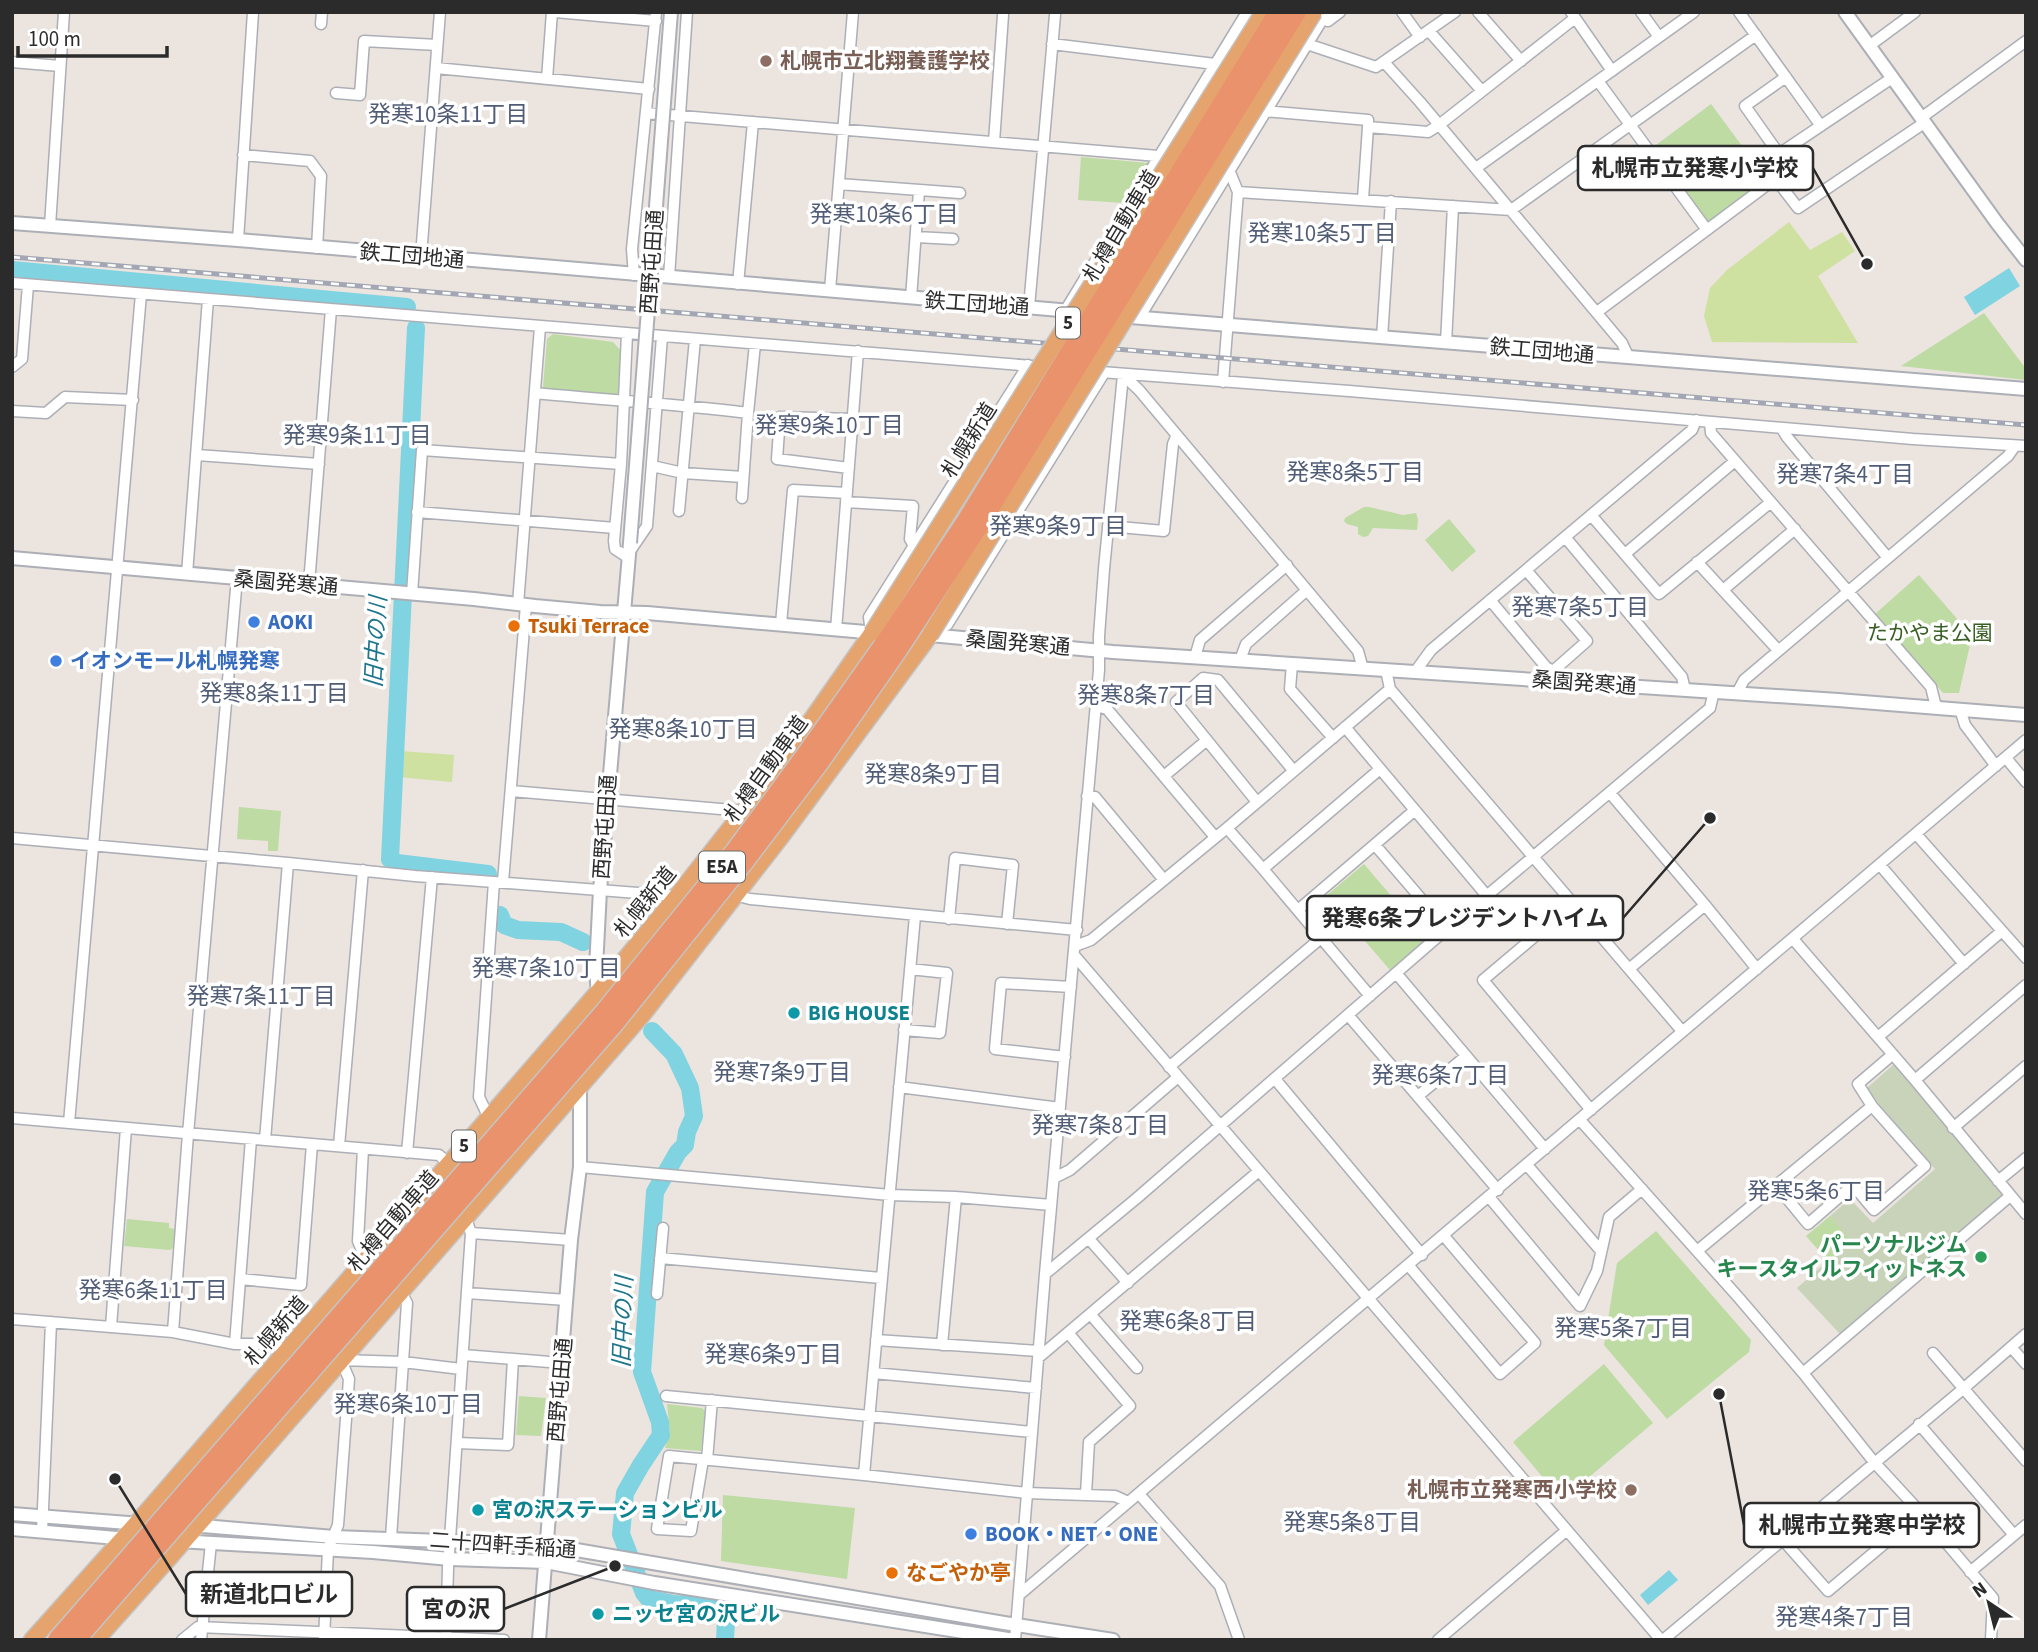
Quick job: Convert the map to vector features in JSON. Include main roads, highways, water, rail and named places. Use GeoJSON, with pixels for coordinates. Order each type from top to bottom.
{"type":"FeatureCollection","features":[{"type":"Feature","properties":{"kind":"highway","name":"札幌新道"},"geometry":{"type":"LineString","coordinates":[[32,1640],[598,992],[780,765],[872,633],[1264,12]]}},
{"type":"Feature","properties":{"kind":"highway","name":"札樽自動車道"},"geometry":{"type":"LineString","coordinates":[[57,1640],[526,1103],[622,991],[734,852],[878,653],[966,521],[1278,12]]}},
{"type":"Feature","properties":{"kind":"highway","name":"札樽自動車道"},"geometry":{"type":"LineString","coordinates":[[76,1640],[615,1023],[746,861],[820,762],[898,650],[977,529],[1297,12]]}},
{"type":"Feature","properties":{"kind":"highway","name":"5"},"geometry":{"type":"LineString","coordinates":[[96,1640],[401,1292],[468,1225],[579,1087],[643,1014],[735,895],[930,635],[1321,15]]}},
{"type":"Feature","properties":{"kind":"water"},"geometry":{"type":"Polygon","coordinates":[[[2009,268],[2020,286],[1975,315],[1964,297],[2009,268]]]}},
{"type":"Feature","properties":{"kind":"water"},"geometry":{"type":"Polygon","coordinates":[[[1669,1570],[1678,1580],[1648,1605],[1640,1595],[1669,1570]]]}},
{"type":"Feature","properties":{"kind":"waterway","name":"旧中の川"},"geometry":{"type":"LineString","coordinates":[[12,270],[407,307]]}},
{"type":"Feature","properties":{"kind":"waterway","name":"旧中の川"},"geometry":{"type":"LineString","coordinates":[[416,328],[390,859],[397,863],[488,874]]}},
{"type":"Feature","properties":{"kind":"waterway","name":"旧中の川"},"geometry":{"type":"LineString","coordinates":[[500,915],[504,925],[518,930],[561,932],[583,942]]}},
{"type":"Feature","properties":{"kind":"waterway","name":"旧中の川"},"geometry":{"type":"LineString","coordinates":[[652,1031],[674,1054],[690,1088],[694,1116],[685,1145],[678,1152],[655,1192],[642,1372],[660,1422],[661,1435],[625,1493],[621,1534],[644,1593],[649,1599],[674,1604],[717,1606],[723,1610],[726,1620],[725,1640]]}},
{"type":"Feature","properties":{"kind":"railway"},"geometry":{"type":"LineString","coordinates":[[12,257],[2026,425]]}},
{"type":"Feature","properties":{"kind":"place","name":"札幌市立北翔養護学校"},"geometry":{"type":"Point","coordinates":[766,61]}},
{"type":"Feature","properties":{"kind":"place","name":"札幌市立発寒小学校"},"geometry":{"type":"Point","coordinates":[1867,264]}},
{"type":"Feature","properties":{"kind":"place","name":"AOKI"},"geometry":{"type":"Point","coordinates":[254,622]}},
{"type":"Feature","properties":{"kind":"place","name":"Tsuki Terrace"},"geometry":{"type":"Point","coordinates":[514,626]}},
{"type":"Feature","properties":{"kind":"place","name":"イオンモール札幌発寒"},"geometry":{"type":"Point","coordinates":[56,661]}},
{"type":"Feature","properties":{"kind":"place","name":"発寒6条プレジデントハイム"},"geometry":{"type":"Point","coordinates":[1710,818]}},
{"type":"Feature","properties":{"kind":"place","name":"BIG HOUSE"},"geometry":{"type":"Point","coordinates":[794,1013]}},
{"type":"Feature","properties":{"kind":"place","name":"パーソナルジム キースタイルフィットネス"},"geometry":{"type":"Point","coordinates":[1981,1257]}},
{"type":"Feature","properties":{"kind":"place","name":"札幌市立発寒中学校"},"geometry":{"type":"Point","coordinates":[1719,1394]}},
{"type":"Feature","properties":{"kind":"place","name":"新道北口ビル"},"geometry":{"type":"Point","coordinates":[115,1479]}},
{"type":"Feature","properties":{"kind":"place","name":"札幌市立発寒西小学校"},"geometry":{"type":"Point","coordinates":[1631,1490]}},
{"type":"Feature","properties":{"kind":"place","name":"宮の沢ステーションビル"},"geometry":{"type":"Point","coordinates":[478,1510]}},
{"type":"Feature","properties":{"kind":"place","name":"BOOK・NET・ONE"},"geometry":{"type":"Point","coordinates":[971,1534]}},
{"type":"Feature","properties":{"kind":"place","name":"宮の沢"},"geometry":{"type":"Point","coordinates":[615,1566]}},
{"type":"Feature","properties":{"kind":"place","name":"なごやか亭"},"geometry":{"type":"Point","coordinates":[892,1573]}},
{"type":"Feature","properties":{"kind":"place","name":"ニッセ宮の沢ビル"},"geometry":{"type":"Point","coordinates":[598,1614]}},
{"type":"Feature","properties":{"kind":"district","name":"発寒10条11丁目"},"geometry":{"type":"Point","coordinates":[448,114]}},
{"type":"Feature","properties":{"kind":"district","name":"発寒10条6丁目"},"geometry":{"type":"Point","coordinates":[884,214]}},
{"type":"Feature","properties":{"kind":"district","name":"発寒10条5丁目"},"geometry":{"type":"Point","coordinates":[1322,233]}},
{"type":"Feature","properties":{"kind":"district","name":"発寒9条10丁目"},"geometry":{"type":"Point","coordinates":[829,425]}},
{"type":"Feature","properties":{"kind":"district","name":"発寒9条11丁目"},"geometry":{"type":"Point","coordinates":[357,435]}},
{"type":"Feature","properties":{"kind":"district","name":"発寒8条5丁目"},"geometry":{"type":"Point","coordinates":[1355,472]}},
{"type":"Feature","properties":{"kind":"district","name":"発寒7条4丁目"},"geometry":{"type":"Point","coordinates":[1845,474]}},
{"type":"Feature","properties":{"kind":"district","name":"発寒9条9丁目"},"geometry":{"type":"Point","coordinates":[1058,526]}},
{"type":"Feature","properties":{"kind":"district","name":"発寒7条5丁目"},"geometry":{"type":"Point","coordinates":[1580,607]}},
{"type":"Feature","properties":{"kind":"district","name":"発寒8条11丁目"},"geometry":{"type":"Point","coordinates":[274,693]}},
{"type":"Feature","properties":{"kind":"district","name":"発寒8条7丁目"},"geometry":{"type":"Point","coordinates":[1146,695]}},
{"type":"Feature","properties":{"kind":"district","name":"発寒8条10丁目"},"geometry":{"type":"Point","coordinates":[683,729]}},
{"type":"Feature","properties":{"kind":"district","name":"発寒8条9丁目"},"geometry":{"type":"Point","coordinates":[933,774]}},
{"type":"Feature","properties":{"kind":"district","name":"発寒7条10丁目"},"geometry":{"type":"Point","coordinates":[546,968]}},
{"type":"Feature","properties":{"kind":"district","name":"発寒7条11丁目"},"geometry":{"type":"Point","coordinates":[261,996]}},
{"type":"Feature","properties":{"kind":"district","name":"発寒7条9丁目"},"geometry":{"type":"Point","coordinates":[782,1072]}},
{"type":"Feature","properties":{"kind":"district","name":"発寒6条7丁目"},"geometry":{"type":"Point","coordinates":[1440,1075]}},
{"type":"Feature","properties":{"kind":"district","name":"発寒7条8丁目"},"geometry":{"type":"Point","coordinates":[1100,1125]}},
{"type":"Feature","properties":{"kind":"district","name":"発寒5条6丁目"},"geometry":{"type":"Point","coordinates":[1816,1191]}},
{"type":"Feature","properties":{"kind":"district","name":"発寒6条11丁目"},"geometry":{"type":"Point","coordinates":[153,1290]}},
{"type":"Feature","properties":{"kind":"district","name":"発寒6条8丁目"},"geometry":{"type":"Point","coordinates":[1188,1321]}},
{"type":"Feature","properties":{"kind":"district","name":"発寒5条7丁目"},"geometry":{"type":"Point","coordinates":[1623,1328]}},
{"type":"Feature","properties":{"kind":"district","name":"発寒6条9丁目"},"geometry":{"type":"Point","coordinates":[773,1354]}},
{"type":"Feature","properties":{"kind":"district","name":"発寒6条10丁目"},"geometry":{"type":"Point","coordinates":[408,1404]}},
{"type":"Feature","properties":{"kind":"district","name":"発寒5条8丁目"},"geometry":{"type":"Point","coordinates":[1352,1522]}},
{"type":"Feature","properties":{"kind":"district","name":"発寒4条7丁目"},"geometry":{"type":"Point","coordinates":[1844,1617]}},
{"type":"Feature","properties":{"kind":"park label","name":"たかやま公園"},"geometry":{"type":"Point","coordinates":[1930,633]}}]}
